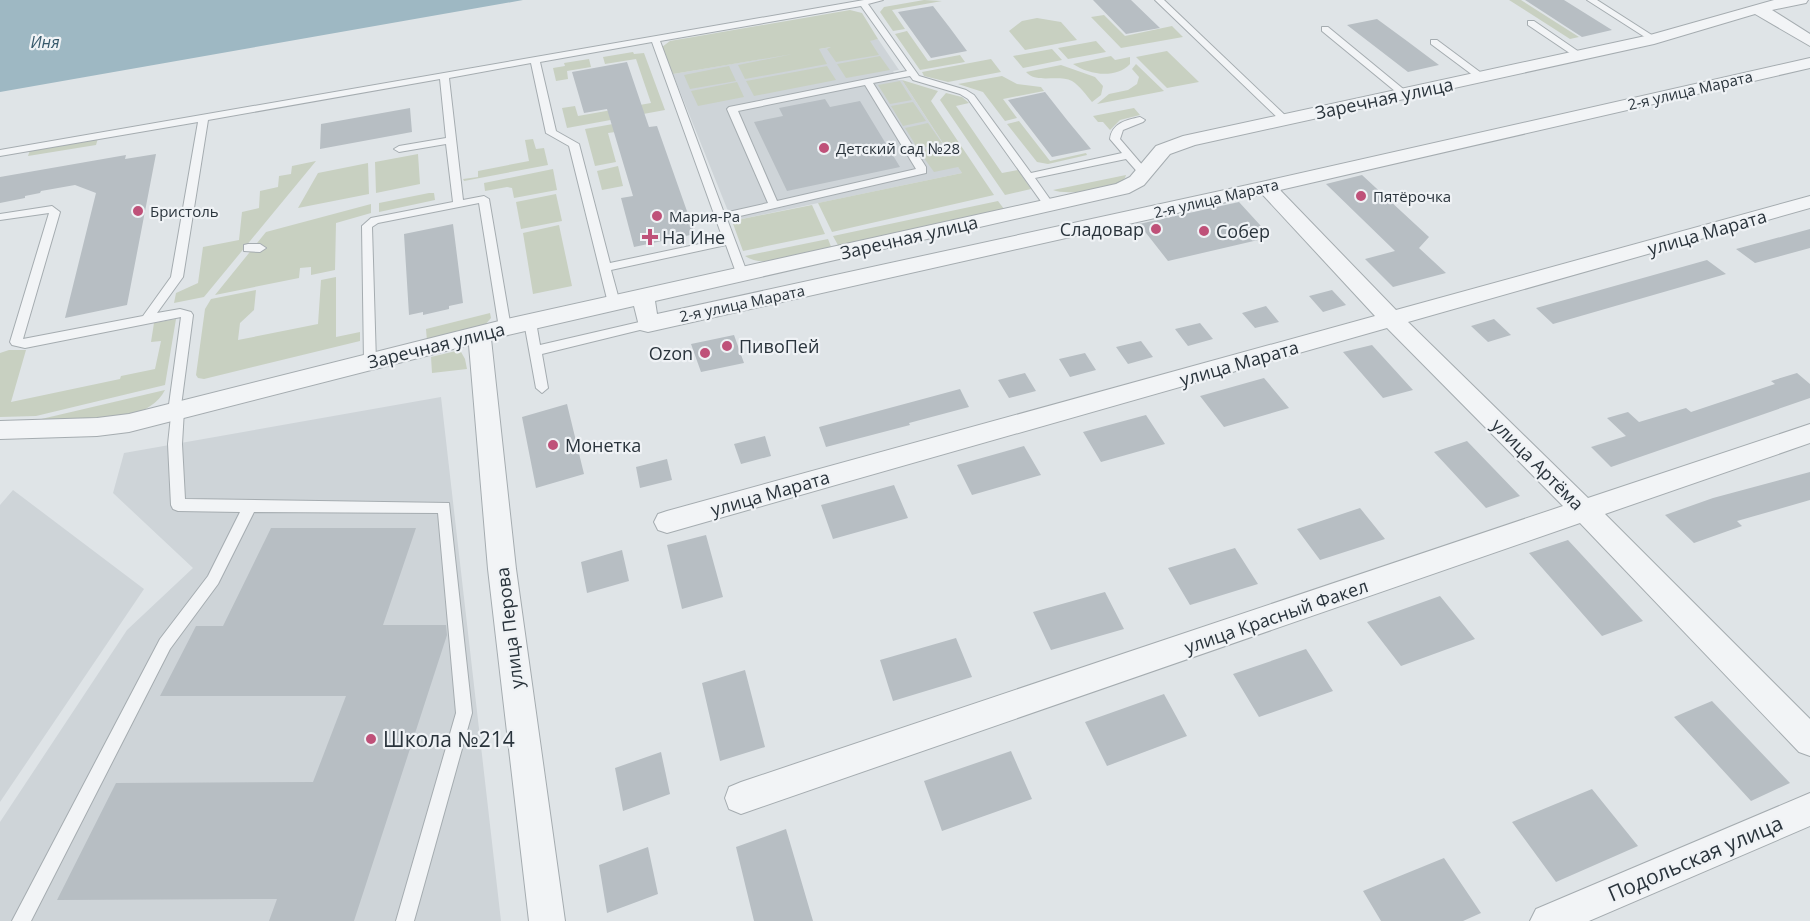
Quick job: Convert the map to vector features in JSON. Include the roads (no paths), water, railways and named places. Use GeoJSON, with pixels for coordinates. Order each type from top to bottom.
{"type":"FeatureCollection","features":[{"type":"Feature","properties":{"kind":"street","name":"Заречная улица"},"geometry":{"type":"LineString","coordinates":[[0,430],[97,427],[129,423],[492,331],[1049,205],[1139,180],[1162,150],[1174,145],[1654,39],[1756,8],[1800,0]]}},
{"type":"Feature","properties":{"kind":"street"},"geometry":{"type":"LineString","coordinates":[[1756,8],[1810,41]]}},
{"type":"Feature","properties":{"kind":"street","name":"2-я улица Марата"},"geometry":{"type":"LineString","coordinates":[[648,324],[1810,63]]}},
{"type":"Feature","properties":{"kind":"street"},"geometry":{"type":"LineString","coordinates":[[1139,180],[1186,205]]}},
{"type":"Feature","properties":{"kind":"street","name":"улица Артёма"},"geometry":{"type":"LineString","coordinates":[[1266,187],[1392,320],[1585,511],[1810,741]]}},
{"type":"Feature","properties":{"kind":"street","name":"улица Марата"},"geometry":{"type":"LineString","coordinates":[[667,522],[1810,202]]}},
{"type":"Feature","properties":{"kind":"street"},"geometry":{"type":"LineString","coordinates":[[643,297],[648,324]]}},
{"type":"Feature","properties":{"kind":"street","name":"улица Перова"},"geometry":{"type":"LineString","coordinates":[[492,331],[502,569],[547,921]]}},
{"type":"Feature","properties":{"kind":"street","name":"улица Красный Факел"},"geometry":{"type":"LineString","coordinates":[[741,798],[1810,433]]}},
{"type":"Feature","properties":{"kind":"street","name":"Подольская улица"},"geometry":{"type":"LineString","coordinates":[[1548,921],[1810,809]]}},
{"type":"Feature","properties":{"kind":"lane"},"geometry":{"type":"LineString","coordinates":[[0,153],[879,0]]}},
{"type":"Feature","properties":{"kind":"lane"},"geometry":{"type":"LineString","coordinates":[[1159,0],[1285,120]]}},
{"type":"Feature","properties":{"kind":"lane"},"geometry":{"type":"LineString","coordinates":[[1591,0],[1654,39]]}},
{"type":"Feature","properties":{"kind":"lane"},"geometry":{"type":"LineString","coordinates":[[863,3],[911,73],[922,81],[968,94],[1049,205]]}},
{"type":"Feature","properties":{"kind":"lane"},"geometry":{"type":"LineString","coordinates":[[1531,23],[1580,56]]}},
{"type":"Feature","properties":{"kind":"lane"},"geometry":{"type":"LineString","coordinates":[[1325,28],[1404,94]]}},
{"type":"Feature","properties":{"kind":"lane"},"geometry":{"type":"LineString","coordinates":[[655,38],[742,275]]}},
{"type":"Feature","properties":{"kind":"lane"},"geometry":{"type":"LineString","coordinates":[[1434,42],[1481,77]]}},
{"type":"Feature","properties":{"kind":"lane"},"geometry":{"type":"LineString","coordinates":[[535,61],[551,133],[574,144],[614,303]]}},
{"type":"Feature","properties":{"kind":"lane"},"geometry":{"type":"LineString","coordinates":[[774,205],[732,109],[911,73]]}},
{"type":"Feature","properties":{"kind":"lane"},"geometry":{"type":"LineString","coordinates":[[444,77],[458,203]]}},
{"type":"Feature","properties":{"kind":"lane"},"geometry":{"type":"LineString","coordinates":[[720,217],[922,171],[867,81]]}},
{"type":"Feature","properties":{"kind":"lane"},"geometry":{"type":"LineString","coordinates":[[147,320],[177,277],[203,118]]}},
{"type":"Feature","properties":{"kind":"lane"},"geometry":{"type":"LineString","coordinates":[[1139,180],[1129,155],[1115,139],[1115,133],[1125,123],[1140,120]]}},
{"type":"Feature","properties":{"kind":"lane"},"geometry":{"type":"LineString","coordinates":[[399,149],[451,140]]}},
{"type":"Feature","properties":{"kind":"lane"},"geometry":{"type":"LineString","coordinates":[[1029,176],[1129,155]]}},
{"type":"Feature","properties":{"kind":"lane"},"geometry":{"type":"LineString","coordinates":[[370,362],[367,226],[375,220],[480,199],[486,201],[492,331]]}},
{"type":"Feature","properties":{"kind":"lane"},"geometry":{"type":"LineString","coordinates":[[0,217],[44,209],[52,209],[55,212],[16,342],[25,344],[180,313],[187,315],[176,411],[178,505],[444,507],[464,713],[405,921]]}},
{"type":"Feature","properties":{"kind":"lane"},"geometry":{"type":"LineString","coordinates":[[605,268],[729,241]]}},
{"type":"Feature","properties":{"kind":"lane"},"geometry":{"type":"LineString","coordinates":[[530,322],[542,388]]}},
{"type":"Feature","properties":{"kind":"lane"},"geometry":{"type":"LineString","coordinates":[[536,351],[648,324]]}},
{"type":"Feature","properties":{"kind":"lane"},"geometry":{"type":"LineString","coordinates":[[21,921],[165,644],[213,580],[250,506]]}},
{"type":"Feature","properties":{"kind":"water","name":"Иня"},"geometry":{"type":"Polygon","coordinates":[[[0,0],[523,0],[0,92],[0,0]]]}},
{"type":"Feature","properties":{"kind":"place","name":"Детский сад №28"},"geometry":{"type":"Point","coordinates":[824,148]}},
{"type":"Feature","properties":{"kind":"place","name":"Пятёрочка"},"geometry":{"type":"Point","coordinates":[1361,196]}},
{"type":"Feature","properties":{"kind":"place","name":"Бристоль"},"geometry":{"type":"Point","coordinates":[138,211]}},
{"type":"Feature","properties":{"kind":"place","name":"Мария-Ра"},"geometry":{"type":"Point","coordinates":[657,216]}},
{"type":"Feature","properties":{"kind":"place","name":"Сладовар"},"geometry":{"type":"Point","coordinates":[1156,229]}},
{"type":"Feature","properties":{"kind":"place","name":"Собер"},"geometry":{"type":"Point","coordinates":[1204,231]}},
{"type":"Feature","properties":{"kind":"place","name":"На Ине"},"geometry":{"type":"Point","coordinates":[650,237]}},
{"type":"Feature","properties":{"kind":"place","name":"ПивоПей"},"geometry":{"type":"Point","coordinates":[727,346]}},
{"type":"Feature","properties":{"kind":"place","name":"Ozon"},"geometry":{"type":"Point","coordinates":[705,353]}},
{"type":"Feature","properties":{"kind":"place","name":"Монетка"},"geometry":{"type":"Point","coordinates":[553,445]}},
{"type":"Feature","properties":{"kind":"place","name":"Школа №214"},"geometry":{"type":"Point","coordinates":[371,739]}}]}
